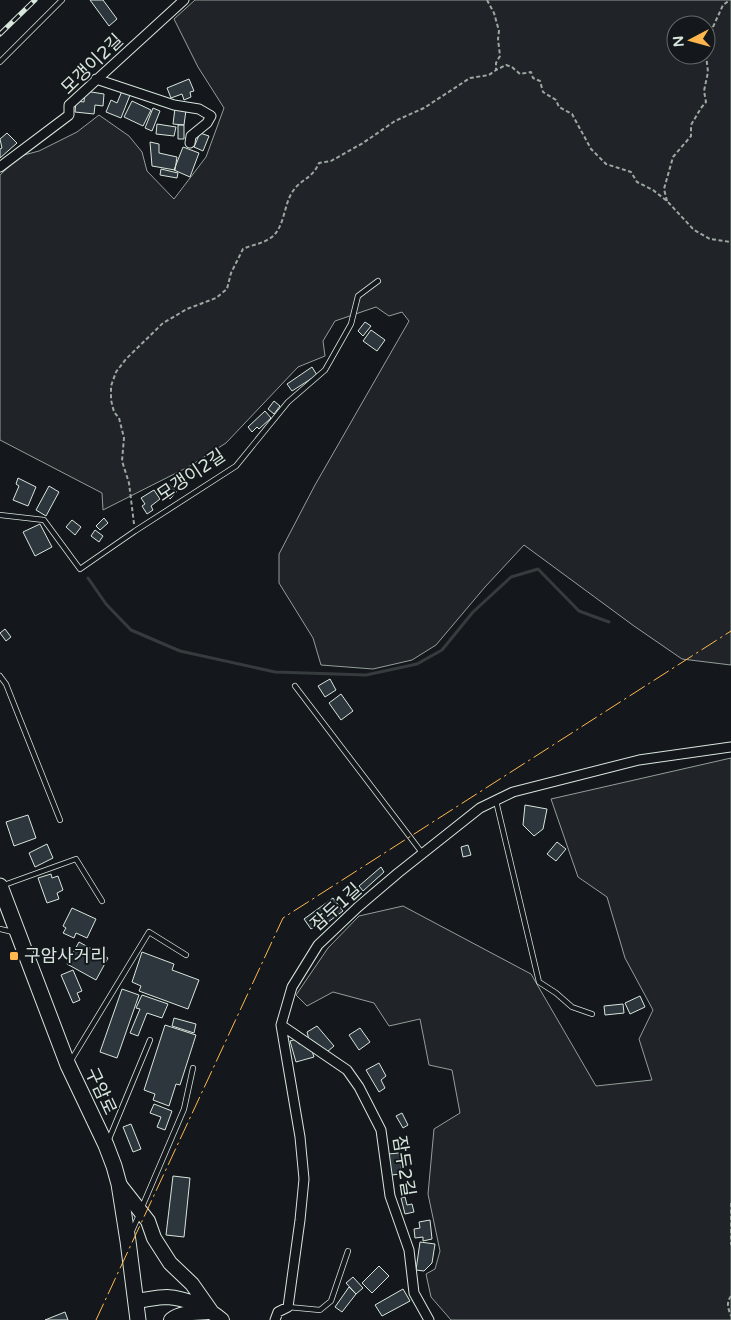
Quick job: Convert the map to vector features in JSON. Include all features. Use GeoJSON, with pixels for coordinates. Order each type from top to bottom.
{"type":"FeatureCollection","features":[{"type":"Feature","properties":{"kind":"main road","name":"구암로"},"geometry":{"type":"LineString","coordinates":[[0,886],[68,1065],[106,1145],[119,1184],[138,1320]]}},
{"type":"Feature","properties":{"kind":"street","name":"모갱이2길"},"geometry":{"type":"LineString","coordinates":[[0,167],[69,114],[69,105],[184,0]]}},
{"type":"Feature","properties":{"kind":"street"},"geometry":{"type":"LineString","coordinates":[[96,79],[174,104],[199,109],[211,116],[207,123],[191,136],[190,143]]}},
{"type":"Feature","properties":{"kind":"street","name":"잠두1길"},"geometry":{"type":"LineString","coordinates":[[288,1307],[304,1179],[300,1137],[280,1025],[292,987],[318,945],[358,907],[480,808],[513,792],[639,760],[731,747]]}},
{"type":"Feature","properties":{"kind":"street","name":"잠두2길"},"geometry":{"type":"LineString","coordinates":[[280,1025],[347,1070],[381,1130],[390,1196],[409,1250],[414,1293],[429,1320]]}},
{"type":"Feature","properties":{"kind":"street"},"geometry":{"type":"LineString","coordinates":[[119,1184],[148,1221],[154,1238],[166,1258],[192,1284],[216,1316]]}},
{"type":"Feature","properties":{"kind":"street"},"geometry":{"type":"LineString","coordinates":[[136,1301],[168,1297],[189,1303],[216,1316]]}},
{"type":"Feature","properties":{"kind":"street"},"geometry":{"type":"LineString","coordinates":[[275,1320],[278,1312],[288,1307]]}},
{"type":"Feature","properties":{"kind":"street"},"geometry":{"type":"LineString","coordinates":[[171,1320],[183,1314],[216,1316]]}},
{"type":"Feature","properties":{"kind":"lane"},"geometry":{"type":"LineString","coordinates":[[0,62],[62,0]]}},
{"type":"Feature","properties":{"kind":"lane","name":"모갱이2길"},"geometry":{"type":"LineString","coordinates":[[0,515],[44,520],[80,569],[134,531],[236,466],[288,402],[325,370],[351,324],[358,296],[378,281]]}},
{"type":"Feature","properties":{"kind":"lane"},"geometry":{"type":"LineString","coordinates":[[0,676],[6,684],[60,820]]}},
{"type":"Feature","properties":{"kind":"lane"},"geometry":{"type":"LineString","coordinates":[[295,686],[423,854]]}},
{"type":"Feature","properties":{"kind":"lane"},"geometry":{"type":"LineString","coordinates":[[496,801],[539,982],[572,1007],[592,1014]]}},
{"type":"Feature","properties":{"kind":"lane"},"geometry":{"type":"LineString","coordinates":[[0,886],[76,859],[102,900]]}},
{"type":"Feature","properties":{"kind":"lane"},"geometry":{"type":"LineString","coordinates":[[0,929],[19,934]]}},
{"type":"Feature","properties":{"kind":"lane"},"geometry":{"type":"LineString","coordinates":[[68,1065],[149,932],[186,955]]}},
{"type":"Feature","properties":{"kind":"lane"},"geometry":{"type":"LineString","coordinates":[[106,1145],[150,1040]]}},
{"type":"Feature","properties":{"kind":"lane"},"geometry":{"type":"LineString","coordinates":[[128,1241],[184,1109],[193,1068]]}},
{"type":"Feature","properties":{"kind":"lane"},"geometry":{"type":"LineString","coordinates":[[288,1307],[320,1310],[331,1301],[348,1252]]}},
{"type":"Feature","properties":{"kind":"path"},"geometry":{"type":"LineString","coordinates":[[487,0],[494,13],[499,31],[500,56],[496,64],[496,70]]}},
{"type":"Feature","properties":{"kind":"path"},"geometry":{"type":"LineString","coordinates":[[667,201],[664,189],[666,175],[673,157],[691,136],[691,126],[706,102],[704,91],[708,72],[706,55],[710,46],[713,27],[722,6],[730,0]]}},
{"type":"Feature","properties":{"kind":"path"},"geometry":{"type":"LineString","coordinates":[[134,531],[129,483],[122,461],[124,438],[119,418],[114,412],[111,400],[111,386],[116,372],[126,359],[163,323],[187,309],[216,298],[227,289],[231,273],[243,249],[268,240],[273,236],[282,222],[293,190],[315,173],[319,163],[331,161],[363,143],[378,131],[424,108],[470,78],[489,75],[506,66],[512,67],[520,74],[531,72],[533,78],[540,81],[543,92],[556,100],[559,107],[572,114],[591,149],[606,164],[631,172],[637,182],[653,190],[667,201],[694,230],[710,239],[731,242]]}},
{"type":"Feature","properties":{"kind":"path"},"geometry":{"type":"LineString","coordinates":[[731,1203],[731,1245]]}},
{"type":"Feature","properties":{"kind":"path"},"geometry":{"type":"LineString","coordinates":[[731,1296],[727,1307],[731,1316]]}},
{"type":"Feature","properties":{"kind":"shaded area"},"geometry":{"type":"Polygon","coordinates":[[[195,0],[731,0],[731,665],[682,659],[524,545],[485,587],[436,645],[412,660],[373,669],[321,665],[313,638],[279,583],[279,554],[315,485],[409,321],[402,312],[389,316],[376,307],[335,321],[323,341],[325,356],[298,367],[226,443],[190,466],[103,510],[102,493],[0,440],[0,175],[20,156],[39,151],[77,132],[99,115],[129,136],[142,152],[147,171],[174,199],[206,157],[224,108],[198,67],[174,19],[195,0]]]}},
{"type":"Feature","properties":{"kind":"shaded area"},"geometry":{"type":"Polygon","coordinates":[[[731,758],[731,1320],[451,1320],[431,1297],[426,1274],[435,1269],[440,1251],[428,1194],[434,1129],[460,1113],[452,1070],[429,1065],[420,1019],[389,1026],[374,1003],[333,992],[307,1006],[296,995],[328,948],[359,916],[403,906],[531,974],[596,1086],[652,1080],[639,1039],[653,1010],[625,958],[607,897],[578,877],[551,799],[731,758]]]}},
{"type":"Feature","properties":{"kind":"building"},"geometry":{"type":"Polygon","coordinates":[[[90,0],[103,0],[117,19],[109,26],[90,0]]]}},
{"type":"Feature","properties":{"kind":"building"},"geometry":{"type":"Polygon","coordinates":[[[189,79],[194,91],[190,92],[191,97],[184,100],[182,94],[171,98],[167,88],[189,79]]]}},
{"type":"Feature","properties":{"kind":"building"},"geometry":{"type":"Polygon","coordinates":[[[85,91],[104,94],[103,106],[95,105],[94,114],[75,112],[76,101],[84,102],[85,91]]]}},
{"type":"Feature","properties":{"kind":"building"},"geometry":{"type":"Polygon","coordinates":[[[122,91],[130,95],[121,118],[106,112],[111,100],[117,103],[122,91]]]}},
{"type":"Feature","properties":{"kind":"building"},"geometry":{"type":"Polygon","coordinates":[[[132,101],[151,110],[143,126],[124,117],[132,101]]]}},
{"type":"Feature","properties":{"kind":"building"},"geometry":{"type":"Polygon","coordinates":[[[153,108],[160,111],[152,131],[145,128],[153,108]]]}},
{"type":"Feature","properties":{"kind":"building"},"geometry":{"type":"Polygon","coordinates":[[[175,108],[186,110],[184,125],[173,124],[175,108]]]}},
{"type":"Feature","properties":{"kind":"building"},"geometry":{"type":"Polygon","coordinates":[[[157,124],[176,127],[174,136],[156,134],[157,124]]]}},
{"type":"Feature","properties":{"kind":"building"},"geometry":{"type":"Polygon","coordinates":[[[178,125],[184,125],[184,139],[178,139],[178,125]]]}},
{"type":"Feature","properties":{"kind":"building"},"geometry":{"type":"Polygon","coordinates":[[[7,133],[17,143],[0,158],[0,149],[2,148],[0,139],[7,133]]]}},
{"type":"Feature","properties":{"kind":"building"},"geometry":{"type":"Polygon","coordinates":[[[200,133],[209,136],[203,151],[194,147],[200,133]]]}},
{"type":"Feature","properties":{"kind":"building"},"geometry":{"type":"Polygon","coordinates":[[[150,142],[159,144],[159,153],[177,157],[175,170],[152,166],[150,142]]]}},
{"type":"Feature","properties":{"kind":"building"},"geometry":{"type":"Polygon","coordinates":[[[183,147],[199,153],[190,177],[174,170],[183,147]]]}},
{"type":"Feature","properties":{"kind":"building"},"geometry":{"type":"Polygon","coordinates":[[[161,169],[178,173],[177,178],[160,175],[161,169]]]}},
{"type":"Feature","properties":{"kind":"building"},"geometry":{"type":"Polygon","coordinates":[[[365,322],[371,326],[363,336],[358,331],[365,322]]]}},
{"type":"Feature","properties":{"kind":"building"},"geometry":{"type":"Polygon","coordinates":[[[371,330],[385,340],[377,351],[363,341],[371,330]]]}},
{"type":"Feature","properties":{"kind":"building"},"geometry":{"type":"Polygon","coordinates":[[[312,367],[317,375],[292,391],[287,384],[312,367]]]}},
{"type":"Feature","properties":{"kind":"building"},"geometry":{"type":"Polygon","coordinates":[[[274,401],[280,406],[274,414],[268,409],[274,401]]]}},
{"type":"Feature","properties":{"kind":"building"},"geometry":{"type":"Polygon","coordinates":[[[265,411],[271,418],[259,429],[257,427],[252,432],[248,427],[265,411]]]}},
{"type":"Feature","properties":{"kind":"building"},"geometry":{"type":"Polygon","coordinates":[[[18,478],[36,487],[28,506],[13,500],[19,486],[16,484],[18,478]]]}},
{"type":"Feature","properties":{"kind":"building"},"geometry":{"type":"Polygon","coordinates":[[[166,482],[177,492],[170,499],[159,489],[166,482]]]}},
{"type":"Feature","properties":{"kind":"building"},"geometry":{"type":"Polygon","coordinates":[[[49,486],[59,492],[46,516],[36,510],[49,486]]]}},
{"type":"Feature","properties":{"kind":"building"},"geometry":{"type":"Polygon","coordinates":[[[154,490],[160,499],[151,506],[153,510],[147,514],[142,506],[145,504],[141,498],[154,490]]]}},
{"type":"Feature","properties":{"kind":"building"},"geometry":{"type":"Polygon","coordinates":[[[104,518],[108,523],[100,530],[96,526],[104,518]]]}},
{"type":"Feature","properties":{"kind":"building"},"geometry":{"type":"Polygon","coordinates":[[[72,520],[81,527],[75,535],[66,527],[72,520]]]}},
{"type":"Feature","properties":{"kind":"building"},"geometry":{"type":"Polygon","coordinates":[[[40,524],[52,547],[35,556],[23,532],[40,524]]]}},
{"type":"Feature","properties":{"kind":"building"},"geometry":{"type":"Polygon","coordinates":[[[95,530],[103,536],[99,542],[91,536],[95,530]]]}},
{"type":"Feature","properties":{"kind":"building"},"geometry":{"type":"Polygon","coordinates":[[[5,629],[11,637],[6,641],[0,633],[5,629]]]}},
{"type":"Feature","properties":{"kind":"building"},"geometry":{"type":"Polygon","coordinates":[[[330,679],[336,690],[325,697],[318,686],[330,679]]]}},
{"type":"Feature","properties":{"kind":"building"},"geometry":{"type":"Polygon","coordinates":[[[341,694],[353,711],[341,720],[329,703],[341,694]]]}},
{"type":"Feature","properties":{"kind":"building"},"geometry":{"type":"Polygon","coordinates":[[[525,805],[547,809],[543,829],[534,836],[523,825],[525,805]]]}},
{"type":"Feature","properties":{"kind":"building"},"geometry":{"type":"Polygon","coordinates":[[[28,815],[36,838],[14,846],[6,822],[28,815]]]}},
{"type":"Feature","properties":{"kind":"building"},"geometry":{"type":"Polygon","coordinates":[[[557,842],[566,849],[556,861],[547,854],[557,842]]]}},
{"type":"Feature","properties":{"kind":"building"},"geometry":{"type":"Polygon","coordinates":[[[47,844],[53,858],[35,867],[29,853],[47,844]]]}},
{"type":"Feature","properties":{"kind":"building"},"geometry":{"type":"Polygon","coordinates":[[[468,845],[471,855],[463,857],[461,847],[468,845]]]}},
{"type":"Feature","properties":{"kind":"building"},"geometry":{"type":"Polygon","coordinates":[[[381,867],[384,872],[363,891],[359,886],[381,867]]]}},
{"type":"Feature","properties":{"kind":"building"},"geometry":{"type":"Polygon","coordinates":[[[51,874],[52,878],[58,876],[63,890],[57,893],[59,899],[47,903],[38,878],[51,874]]]}},
{"type":"Feature","properties":{"kind":"building"},"geometry":{"type":"Polygon","coordinates":[[[333,898],[343,911],[320,928],[317,925],[311,929],[304,919],[333,898]]]}},
{"type":"Feature","properties":{"kind":"building"},"geometry":{"type":"Polygon","coordinates":[[[72,908],[96,919],[87,938],[76,933],[74,938],[63,933],[66,928],[63,926],[72,908]]]}},
{"type":"Feature","properties":{"kind":"building"},"geometry":{"type":"Polygon","coordinates":[[[79,942],[108,958],[96,980],[67,964],[79,942]]]}},
{"type":"Feature","properties":{"kind":"building"},"geometry":{"type":"Polygon","coordinates":[[[142,952],[174,964],[172,970],[199,980],[188,1009],[139,991],[141,986],[132,982],[142,952]]]}},
{"type":"Feature","properties":{"kind":"building"},"geometry":{"type":"Polygon","coordinates":[[[73,970],[82,991],[77,993],[80,1000],[73,1003],[61,975],[73,970]]]}},
{"type":"Feature","properties":{"kind":"building"},"geometry":{"type":"Polygon","coordinates":[[[122,989],[139,995],[117,1058],[100,1052],[122,989]]]}},
{"type":"Feature","properties":{"kind":"building"},"geometry":{"type":"Polygon","coordinates":[[[142,995],[168,1004],[162,1018],[147,1013],[138,1036],[130,1033],[140,1009],[136,1008],[142,995]]]}},
{"type":"Feature","properties":{"kind":"building"},"geometry":{"type":"Polygon","coordinates":[[[640,996],[645,1007],[630,1014],[625,1003],[640,996]]]}},
{"type":"Feature","properties":{"kind":"building"},"geometry":{"type":"Polygon","coordinates":[[[623,1004],[624,1013],[605,1015],[604,1006],[623,1004]]]}},
{"type":"Feature","properties":{"kind":"building"},"geometry":{"type":"Polygon","coordinates":[[[174,1018],[196,1024],[194,1033],[172,1026],[174,1018]]]}},
{"type":"Feature","properties":{"kind":"building"},"geometry":{"type":"Polygon","coordinates":[[[165,1025],[196,1035],[180,1085],[176,1084],[169,1106],[153,1100],[155,1094],[144,1090],[165,1025]]]}},
{"type":"Feature","properties":{"kind":"building"},"geometry":{"type":"Polygon","coordinates":[[[317,1026],[334,1046],[327,1052],[309,1040],[307,1032],[317,1026]]]}},
{"type":"Feature","properties":{"kind":"building"},"geometry":{"type":"Polygon","coordinates":[[[360,1028],[370,1042],[359,1050],[349,1035],[360,1028]]]}},
{"type":"Feature","properties":{"kind":"building"},"geometry":{"type":"Polygon","coordinates":[[[297,1039],[299,1044],[305,1042],[307,1049],[311,1048],[314,1057],[296,1062],[290,1041],[297,1039]]]}},
{"type":"Feature","properties":{"kind":"building"},"geometry":{"type":"Polygon","coordinates":[[[379,1063],[386,1076],[381,1080],[385,1088],[379,1092],[366,1070],[379,1063]]]}},
{"type":"Feature","properties":{"kind":"building"},"geometry":{"type":"Polygon","coordinates":[[[154,1104],[172,1111],[165,1130],[157,1127],[161,1117],[150,1113],[154,1104]]]}},
{"type":"Feature","properties":{"kind":"building"},"geometry":{"type":"Polygon","coordinates":[[[402,1113],[408,1125],[403,1128],[396,1116],[402,1113]]]}},
{"type":"Feature","properties":{"kind":"building"},"geometry":{"type":"Polygon","coordinates":[[[131,1124],[141,1149],[133,1152],[123,1127],[131,1124]]]}},
{"type":"Feature","properties":{"kind":"building"},"geometry":{"type":"Polygon","coordinates":[[[399,1153],[402,1174],[391,1175],[388,1154],[399,1153]]]}},
{"type":"Feature","properties":{"kind":"building"},"geometry":{"type":"Polygon","coordinates":[[[173,1176],[190,1178],[184,1237],[166,1235],[173,1176]]]}},
{"type":"Feature","properties":{"kind":"building"},"geometry":{"type":"Polygon","coordinates":[[[405,1197],[407,1205],[412,1204],[414,1212],[405,1214],[401,1198],[405,1197]]]}},
{"type":"Feature","properties":{"kind":"building"},"geometry":{"type":"Polygon","coordinates":[[[430,1220],[432,1239],[423,1241],[423,1237],[415,1238],[414,1229],[420,1228],[419,1222],[430,1220]]]}},
{"type":"Feature","properties":{"kind":"building"},"geometry":{"type":"Polygon","coordinates":[[[420,1242],[435,1244],[432,1263],[424,1271],[416,1270],[420,1242]]]}},
{"type":"Feature","properties":{"kind":"building"},"geometry":{"type":"Polygon","coordinates":[[[379,1266],[389,1276],[372,1293],[362,1283],[379,1266]]]}},
{"type":"Feature","properties":{"kind":"building"},"geometry":{"type":"Polygon","coordinates":[[[353,1277],[363,1288],[356,1294],[346,1283],[353,1277]]]}},
{"type":"Feature","properties":{"kind":"building"},"geometry":{"type":"Polygon","coordinates":[[[349,1287],[356,1294],[342,1312],[335,1307],[349,1287]]]}},
{"type":"Feature","properties":{"kind":"building"},"geometry":{"type":"Polygon","coordinates":[[[403,1289],[410,1301],[382,1316],[375,1305],[403,1289]]]}},
{"type":"Feature","properties":{"kind":"building"},"geometry":{"type":"Polygon","coordinates":[[[65,1312],[68,1320],[45,1320],[65,1312]]]}},
{"type":"Feature","properties":{"kind":"waterway"},"geometry":{"type":"LineString","coordinates":[[88,578],[106,604],[131,630],[180,651],[275,672],[366,675],[417,664],[442,650],[473,612],[511,577],[538,569],[579,611],[609,622]]}},
{"type":"Feature","properties":{"kind":"railway"},"geometry":{"type":"LineString","coordinates":[[0,34],[35,0]]}},
{"type":"Feature","properties":{"kind":"power"},"geometry":{"type":"LineString","coordinates":[[96,1320],[283,918],[731,631]]}},
{"type":"Feature","properties":{"kind":"place","name":"구암사거리"},"geometry":{"type":"Point","coordinates":[14,956]}}]}
